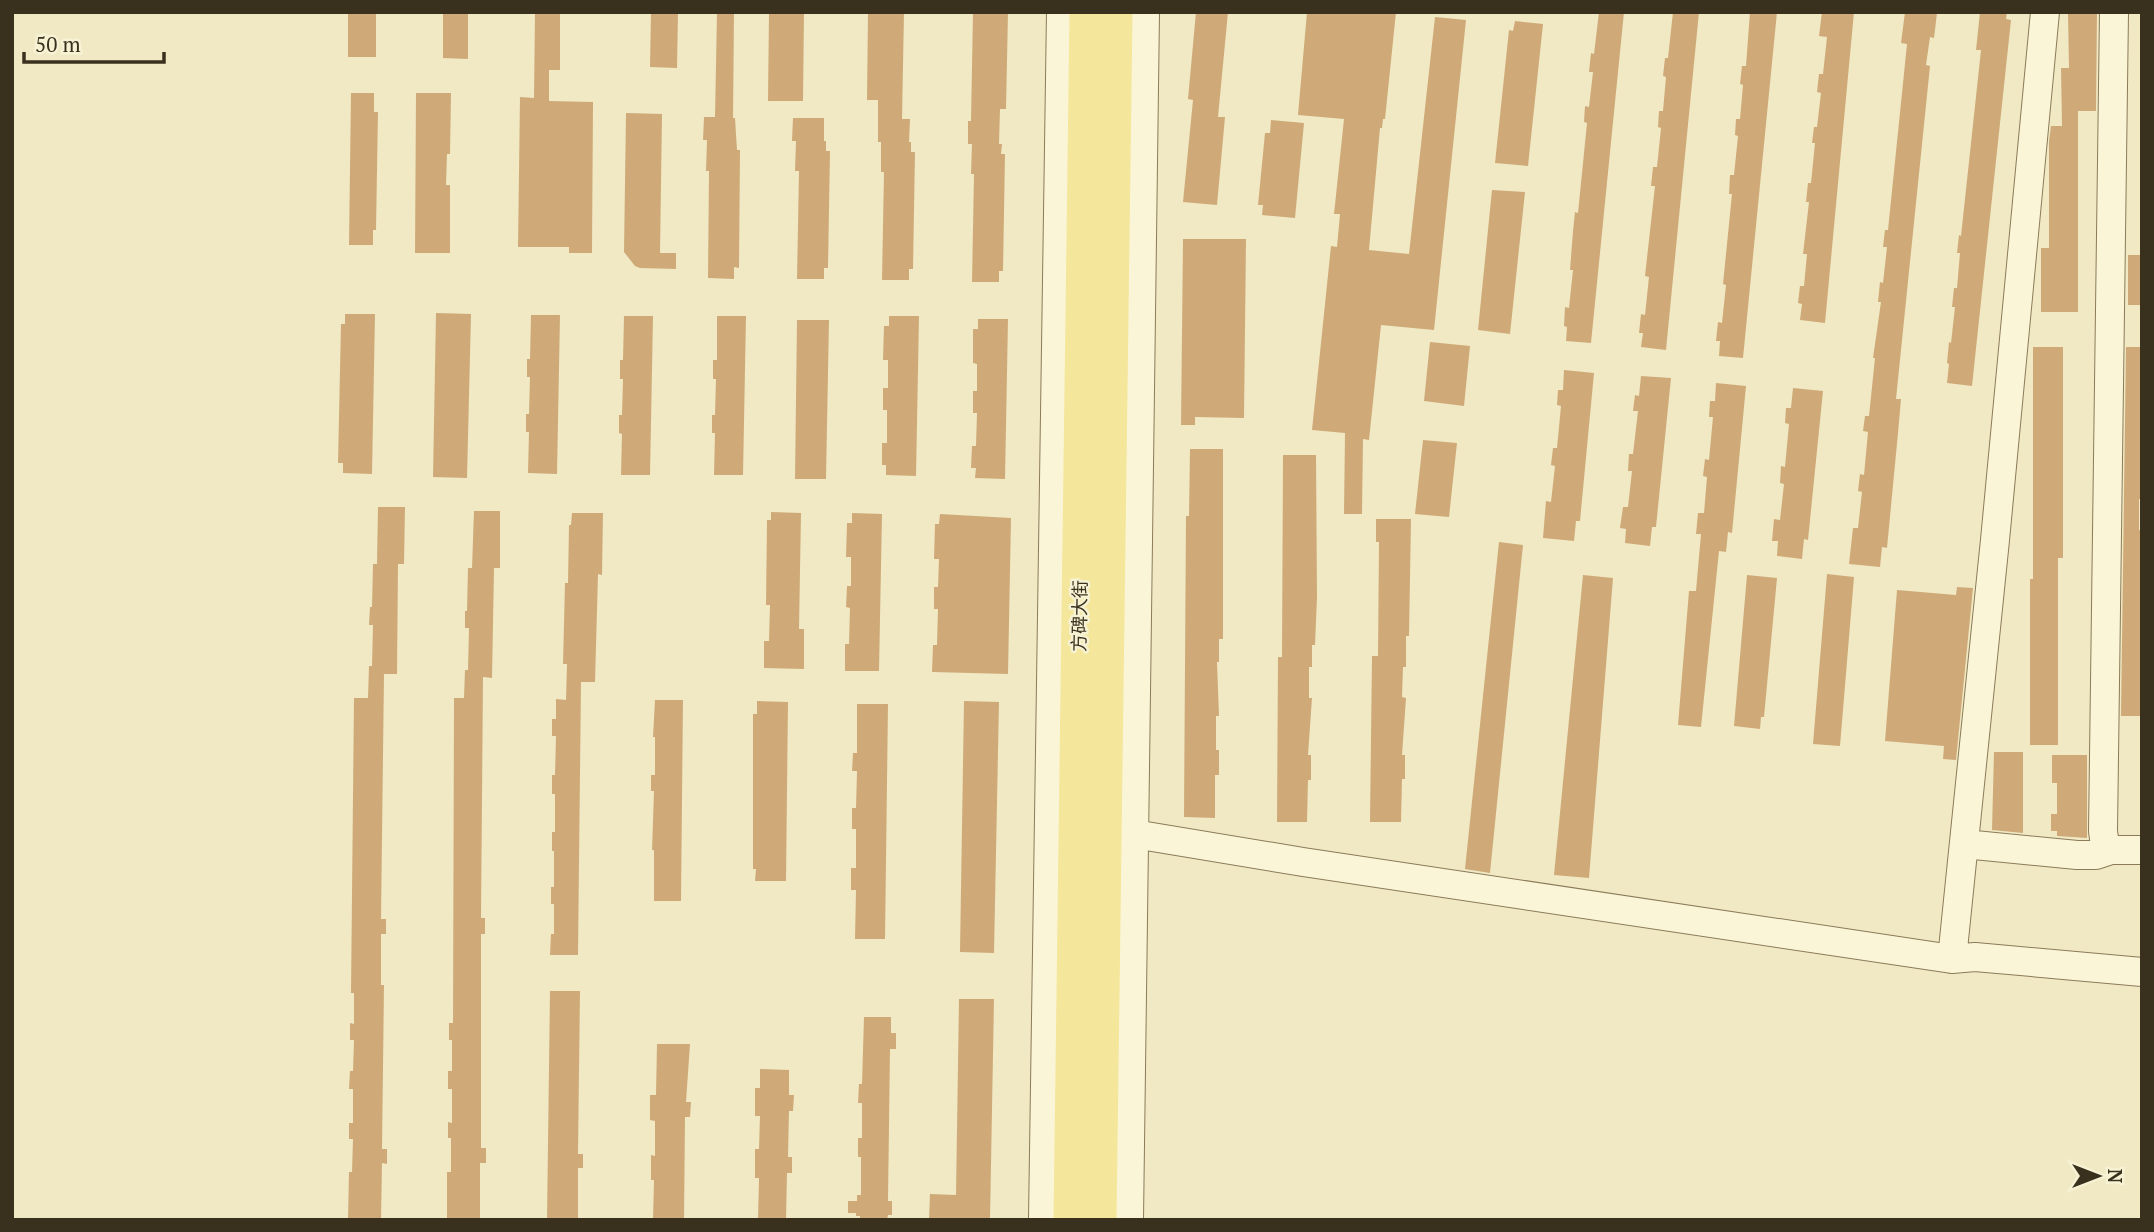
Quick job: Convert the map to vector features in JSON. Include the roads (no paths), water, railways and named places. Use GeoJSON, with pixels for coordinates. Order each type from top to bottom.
{"type":"FeatureCollection","features":[{"type":"Feature","properties":{"kind":"main road","name":"方碑大街"},"geometry":{"type":"LineString","coordinates":[[1071,1220],[1087,12]]}},
{"type":"Feature","properties":{"kind":"main road","name":"方碑大街"},"geometry":{"type":"LineString","coordinates":[[1099,1220],[1119,831],[1115,12]]}},
{"type":"Feature","properties":{"kind":"street"},"geometry":{"type":"LineString","coordinates":[[1042,1220],[1061,12]]}},
{"type":"Feature","properties":{"kind":"street"},"geometry":{"type":"LineString","coordinates":[[1129,1220],[1119,831],[1145,12]]}},
{"type":"Feature","properties":{"kind":"street"},"geometry":{"type":"LineString","coordinates":[[1952,959],[2045,12]]}},
{"type":"Feature","properties":{"kind":"street"},"geometry":{"type":"LineString","coordinates":[[2111,850],[2105,846],[2103,831],[2114,12]]}},
{"type":"Feature","properties":{"kind":"street"},"geometry":{"type":"LineString","coordinates":[[1119,831],[1538,898],[1952,959],[1975,957],[2142,972]]}},
{"type":"Feature","properties":{"kind":"street"},"geometry":{"type":"LineString","coordinates":[[1964,844],[2077,855],[2096,855],[2111,850],[2142,850]]}}]}
